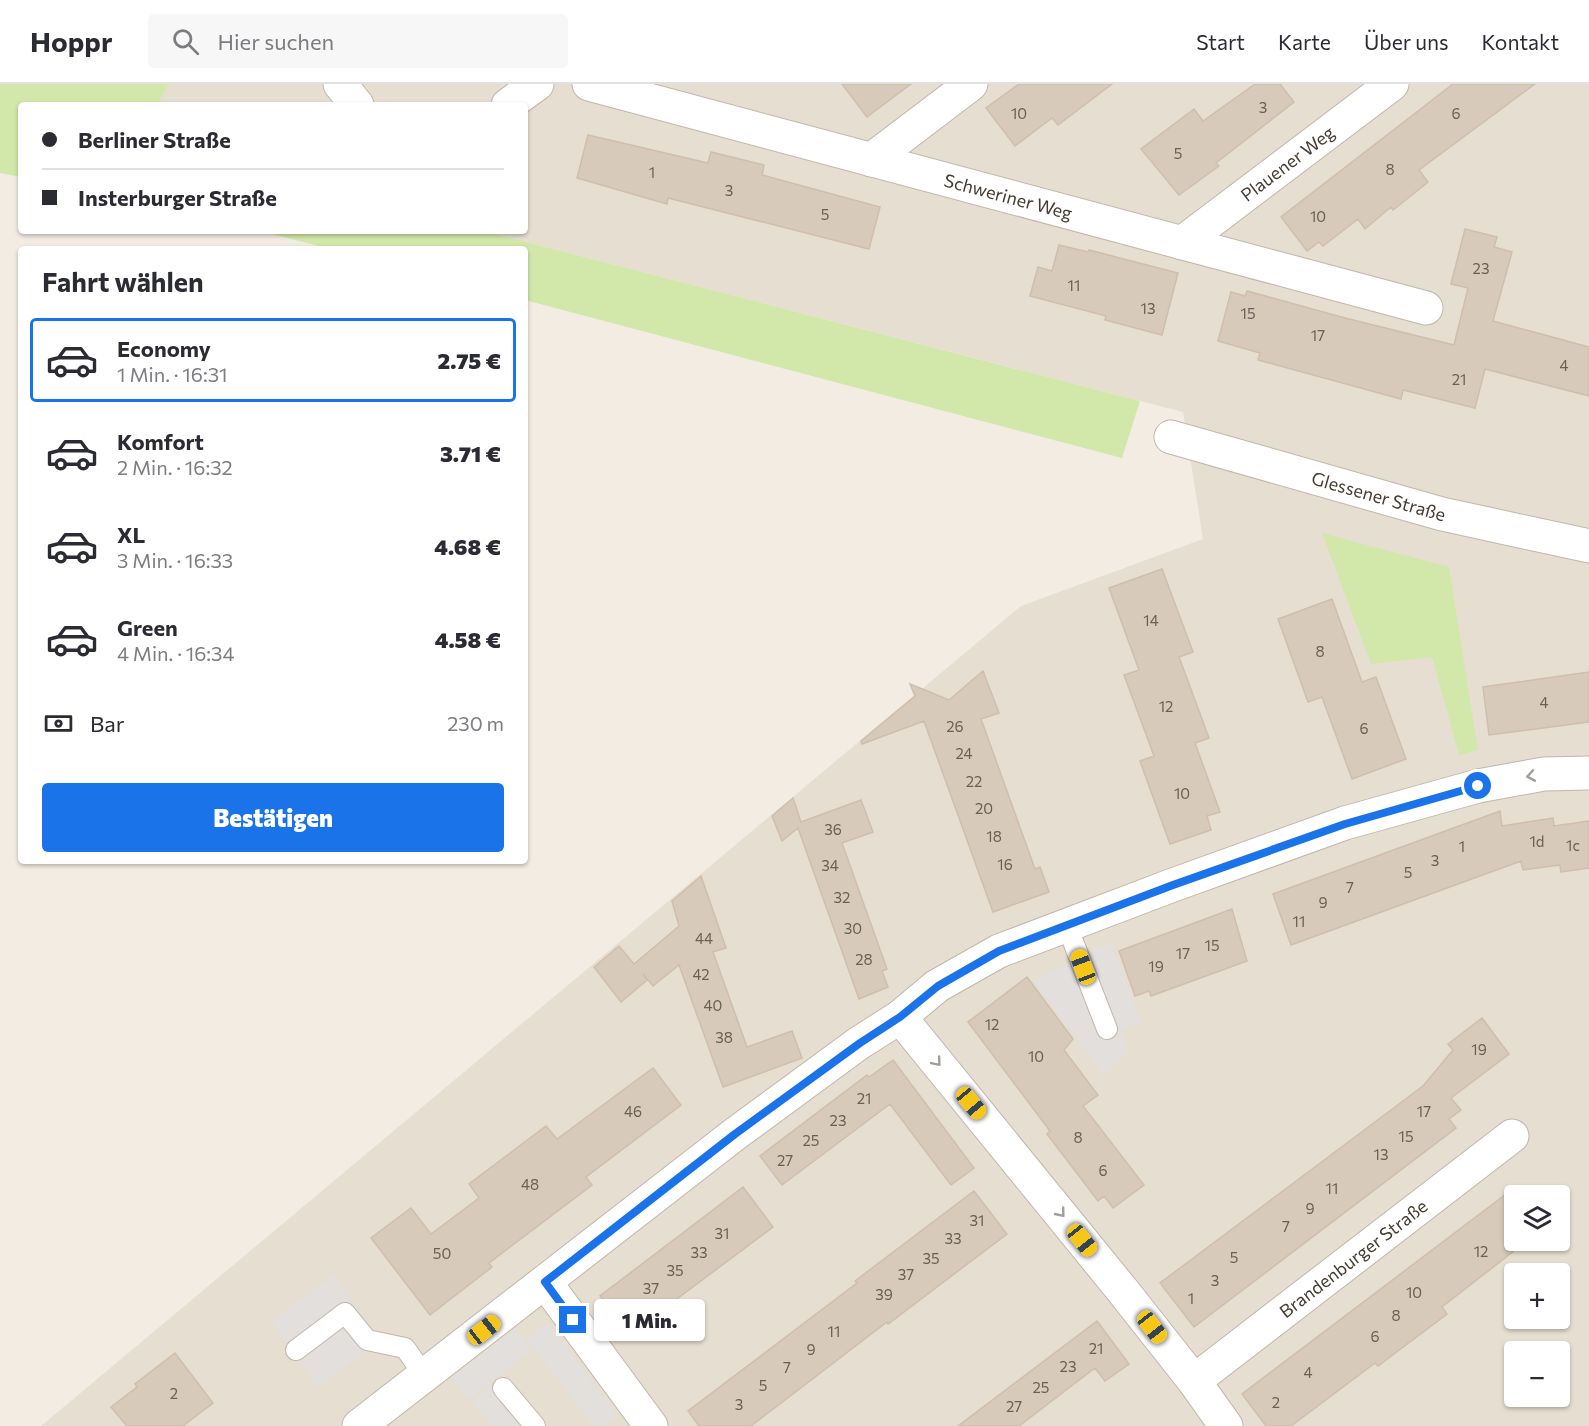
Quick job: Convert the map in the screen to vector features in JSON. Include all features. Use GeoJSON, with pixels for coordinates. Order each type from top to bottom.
{"type":"FeatureCollection","features":[{"type":"Feature","properties":{"kind":"street"},"geometry":{"type":"LineString","coordinates":[[340,84],[355,102]]}},
{"type":"Feature","properties":{"kind":"street"},"geometry":{"type":"LineString","coordinates":[[512,102],[537,84]]}},
{"type":"Feature","properties":{"kind":"street","name":"Schweriner Weg"},"geometry":{"type":"LineString","coordinates":[[589,84],[1426,308]]}},
{"type":"Feature","properties":{"kind":"street"},"geometry":{"type":"LineString","coordinates":[[871,160],[971,84]]}},
{"type":"Feature","properties":{"kind":"street","name":"Plauener Weg"},"geometry":{"type":"LineString","coordinates":[[1182,243],[1392,84]]}},
{"type":"Feature","properties":{"kind":"street","name":"Glessener Straße"},"geometry":{"type":"LineString","coordinates":[[1171,437],[1442,514],[1589,546]]}},
{"type":"Feature","properties":{"kind":"street"},"geometry":{"type":"LineString","coordinates":[[359,1426],[735,1134],[860,1043],[900,1017],[938,986],[999,951],[1181,882],[1345,824],[1478,786],[1544,774],[1589,773]]}},
{"type":"Feature","properties":{"kind":"street"},"geometry":{"type":"LineString","coordinates":[[900,1017],[1194,1381],[1226,1426]]}},
{"type":"Feature","properties":{"kind":"street","name":"Brandenburger Straße"},"geometry":{"type":"LineString","coordinates":[[1194,1381],[1512,1136]]}},
{"type":"Feature","properties":{"kind":"street"},"geometry":{"type":"LineString","coordinates":[[545,1282],[651,1426]]}},
{"type":"Feature","properties":{"kind":"lane"},"geometry":{"type":"LineString","coordinates":[[1067,926],[1107,1029]]}},
{"type":"Feature","properties":{"kind":"lane"},"geometry":{"type":"LineString","coordinates":[[296,1350],[345,1313],[367,1340],[405,1348],[424,1375]]}},
{"type":"Feature","properties":{"kind":"lane"},"geometry":{"type":"LineString","coordinates":[[502,1388],[535,1426]]}},
{"type":"Feature","properties":{"kind":"shaded area"},"geometry":{"type":"Polygon","coordinates":[[[169,84],[1589,84],[1589,1426],[41,1426],[1021,606],[1203,539],[1183,412],[496,234],[528,234],[528,102],[159,102],[169,84]]]}},
{"type":"Feature","properties":{"kind":"shaded area"},"geometry":{"type":"Polygon","coordinates":[[[1111,942],[1142,1023],[1121,1029],[1128,1054],[1103,1074],[1033,981],[1111,942]]]}},
{"type":"Feature","properties":{"kind":"shaded area"},"geometry":{"type":"Polygon","coordinates":[[[333,1275],[381,1340],[318,1387],[271,1321],[333,1275]]]}},
{"type":"Feature","properties":{"kind":"shaded area"},"geometry":{"type":"Polygon","coordinates":[[[548,1323],[618,1416],[604,1426],[594,1426],[527,1339],[548,1323]]]}},
{"type":"Feature","properties":{"kind":"shaded area"},"geometry":{"type":"Polygon","coordinates":[[[514,1329],[531,1351],[469,1400],[452,1377],[514,1329]]]}},
{"type":"Feature","properties":{"kind":"shaded area"},"geometry":{"type":"Polygon","coordinates":[[[491,1387],[522,1426],[491,1426],[472,1402],[491,1387]]]}},
{"type":"Feature","properties":{"kind":"green space"},"geometry":{"type":"Polygon","coordinates":[[[0,84],[169,84],[159,102],[18,102],[18,176],[0,173],[0,84]]]}},
{"type":"Feature","properties":{"kind":"green space"},"geometry":{"type":"Polygon","coordinates":[[[272,234],[496,234],[1140,401],[1122,458],[528,301],[528,246],[318,246],[272,234]]]}},
{"type":"Feature","properties":{"kind":"green space"},"geometry":{"type":"Polygon","coordinates":[[[1322,533],[1449,567],[1478,750],[1459,755],[1432,657],[1371,664],[1322,533]]]}},
{"type":"Feature","properties":{"kind":"building"},"geometry":{"type":"Polygon","coordinates":[[[842,84],[911,84],[867,117],[842,84]]]}},
{"type":"Feature","properties":{"kind":"building"},"geometry":{"type":"Polygon","coordinates":[[[1019,84],[1112,84],[1058,125],[1052,118],[1015,146],[986,108],[1019,84]]]}},
{"type":"Feature","properties":{"kind":"building"},"geometry":{"type":"Polygon","coordinates":[[[1255,84],[1280,84],[1294,102],[1216,163],[1219,166],[1179,195],[1141,149],[1194,109],[1203,121],[1255,84]]]}},
{"type":"Feature","properties":{"kind":"building"},"geometry":{"type":"Polygon","coordinates":[[[1453,84],[1535,84],[1419,170],[1428,182],[1393,210],[1391,207],[1365,229],[1358,219],[1323,246],[1319,242],[1307,251],[1281,217],[1453,84]]]}},
{"type":"Feature","properties":{"kind":"building"},"geometry":{"type":"Polygon","coordinates":[[[588,135],[708,163],[711,152],[764,165],[762,175],[880,207],[869,249],[668,198],[667,204],[577,178],[588,135]]]}},
{"type":"Feature","properties":{"kind":"building"},"geometry":{"type":"Polygon","coordinates":[[[1465,229],[1497,237],[1494,247],[1512,252],[1493,321],[1589,347],[1589,396],[1485,369],[1475,408],[1403,390],[1401,399],[1258,360],[1260,353],[1218,341],[1231,292],[1245,296],[1247,291],[1454,345],[1468,288],[1451,284],[1465,229]]]}},
{"type":"Feature","properties":{"kind":"building"},"geometry":{"type":"Polygon","coordinates":[[[1059,245],[1088,252],[1089,250],[1178,273],[1162,335],[1105,320],[1106,316],[1030,296],[1038,267],[1052,271],[1059,245]]]}},
{"type":"Feature","properties":{"kind":"building"},"geometry":{"type":"Polygon","coordinates":[[[1162,569],[1193,652],[1179,657],[1209,738],[1195,743],[1220,812],[1207,816],[1211,830],[1170,844],[1140,761],[1154,756],[1124,675],[1139,670],[1109,588],[1162,569]]]}},
{"type":"Feature","properties":{"kind":"building"},"geometry":{"type":"Polygon","coordinates":[[[1332,599],[1362,682],[1376,677],[1406,759],[1352,779],[1322,697],[1308,702],[1278,619],[1332,599]]]}},
{"type":"Feature","properties":{"kind":"building"},"geometry":{"type":"Polygon","coordinates":[[[983,671],[999,713],[981,719],[1035,869],[1040,867],[1049,892],[993,912],[924,721],[862,744],[861,741],[915,696],[910,684],[949,700],[983,671]]]}},
{"type":"Feature","properties":{"kind":"building"},"geometry":{"type":"Polygon","coordinates":[[[1589,672],[1589,722],[1489,735],[1483,687],[1589,672]]]}},
{"type":"Feature","properties":{"kind":"building"},"geometry":{"type":"Polygon","coordinates":[[[793,798],[801,822],[861,800],[873,832],[842,843],[887,969],[882,971],[888,987],[859,999],[798,828],[782,841],[772,816],[793,798]]]}},
{"type":"Feature","properties":{"kind":"building"},"geometry":{"type":"Polygon","coordinates":[[[1500,811],[1502,826],[1553,818],[1554,826],[1589,821],[1589,868],[1561,872],[1560,865],[1523,870],[1521,861],[1291,945],[1273,894],[1500,811]]]}},
{"type":"Feature","properties":{"kind":"building"},"geometry":{"type":"Polygon","coordinates":[[[701,876],[726,948],[713,952],[747,1047],[792,1031],[802,1058],[723,1087],[679,965],[653,986],[643,974],[647,980],[621,1002],[594,967],[619,946],[634,964],[679,926],[672,901],[701,876]]]}},
{"type":"Feature","properties":{"kind":"building"},"geometry":{"type":"Polygon","coordinates":[[[1232,909],[1247,961],[1151,996],[1149,991],[1135,996],[1119,951],[1232,909]]]}},
{"type":"Feature","properties":{"kind":"building"},"geometry":{"type":"Polygon","coordinates":[[[1027,977],[1073,1039],[1064,1050],[1098,1095],[1083,1106],[1144,1185],[1113,1208],[1104,1196],[1098,1201],[1047,1134],[1050,1131],[968,1022],[1027,977]]]}},
{"type":"Feature","properties":{"kind":"building"},"geometry":{"type":"Polygon","coordinates":[[[1482,1018],[1509,1054],[1451,1098],[1461,1110],[1449,1119],[1456,1128],[1194,1327],[1160,1283],[1423,1086],[1453,1050],[1448,1044],[1482,1018]]]}},
{"type":"Feature","properties":{"kind":"building"},"geometry":{"type":"Polygon","coordinates":[[[893,1060],[974,1168],[951,1185],[890,1104],[782,1185],[760,1156],[867,1075],[869,1077],[893,1060]]]}},
{"type":"Feature","properties":{"kind":"building"},"geometry":{"type":"Polygon","coordinates":[[[653,1068],[681,1105],[586,1177],[592,1185],[489,1263],[492,1267],[430,1315],[371,1238],[411,1208],[431,1234],[479,1198],[469,1184],[546,1126],[557,1139],[653,1068]]]}},
{"type":"Feature","properties":{"kind":"building"},"geometry":{"type":"Polygon","coordinates":[[[743,1187],[773,1227],[630,1334],[600,1296],[743,1187]]]}},
{"type":"Feature","properties":{"kind":"building"},"geometry":{"type":"Polygon","coordinates":[[[974,1191],[1007,1234],[751,1426],[699,1426],[688,1411],[974,1191]]]}},
{"type":"Feature","properties":{"kind":"building"},"geometry":{"type":"Polygon","coordinates":[[[1504,1196],[1504,1251],[1514,1251],[1442,1307],[1447,1314],[1378,1366],[1375,1363],[1291,1426],[1266,1426],[1242,1394],[1504,1196]]]}},
{"type":"Feature","properties":{"kind":"building"},"geometry":{"type":"Polygon","coordinates":[[[1097,1321],[1129,1364],[1105,1381],[1095,1368],[1019,1426],[958,1426],[1097,1321]]]}},
{"type":"Feature","properties":{"kind":"building"},"geometry":{"type":"Polygon","coordinates":[[[175,1353],[213,1403],[183,1426],[127,1426],[111,1407],[137,1387],[135,1384],[175,1353]]]}},
{"type":"Feature","properties":{"kind":"route"},"geometry":{"type":"LineString","coordinates":[[573,1320],[545,1282],[735,1134],[860,1043],[900,1017],[938,986],[999,951],[1173,885],[1345,824],[1478,786]]}}]}
